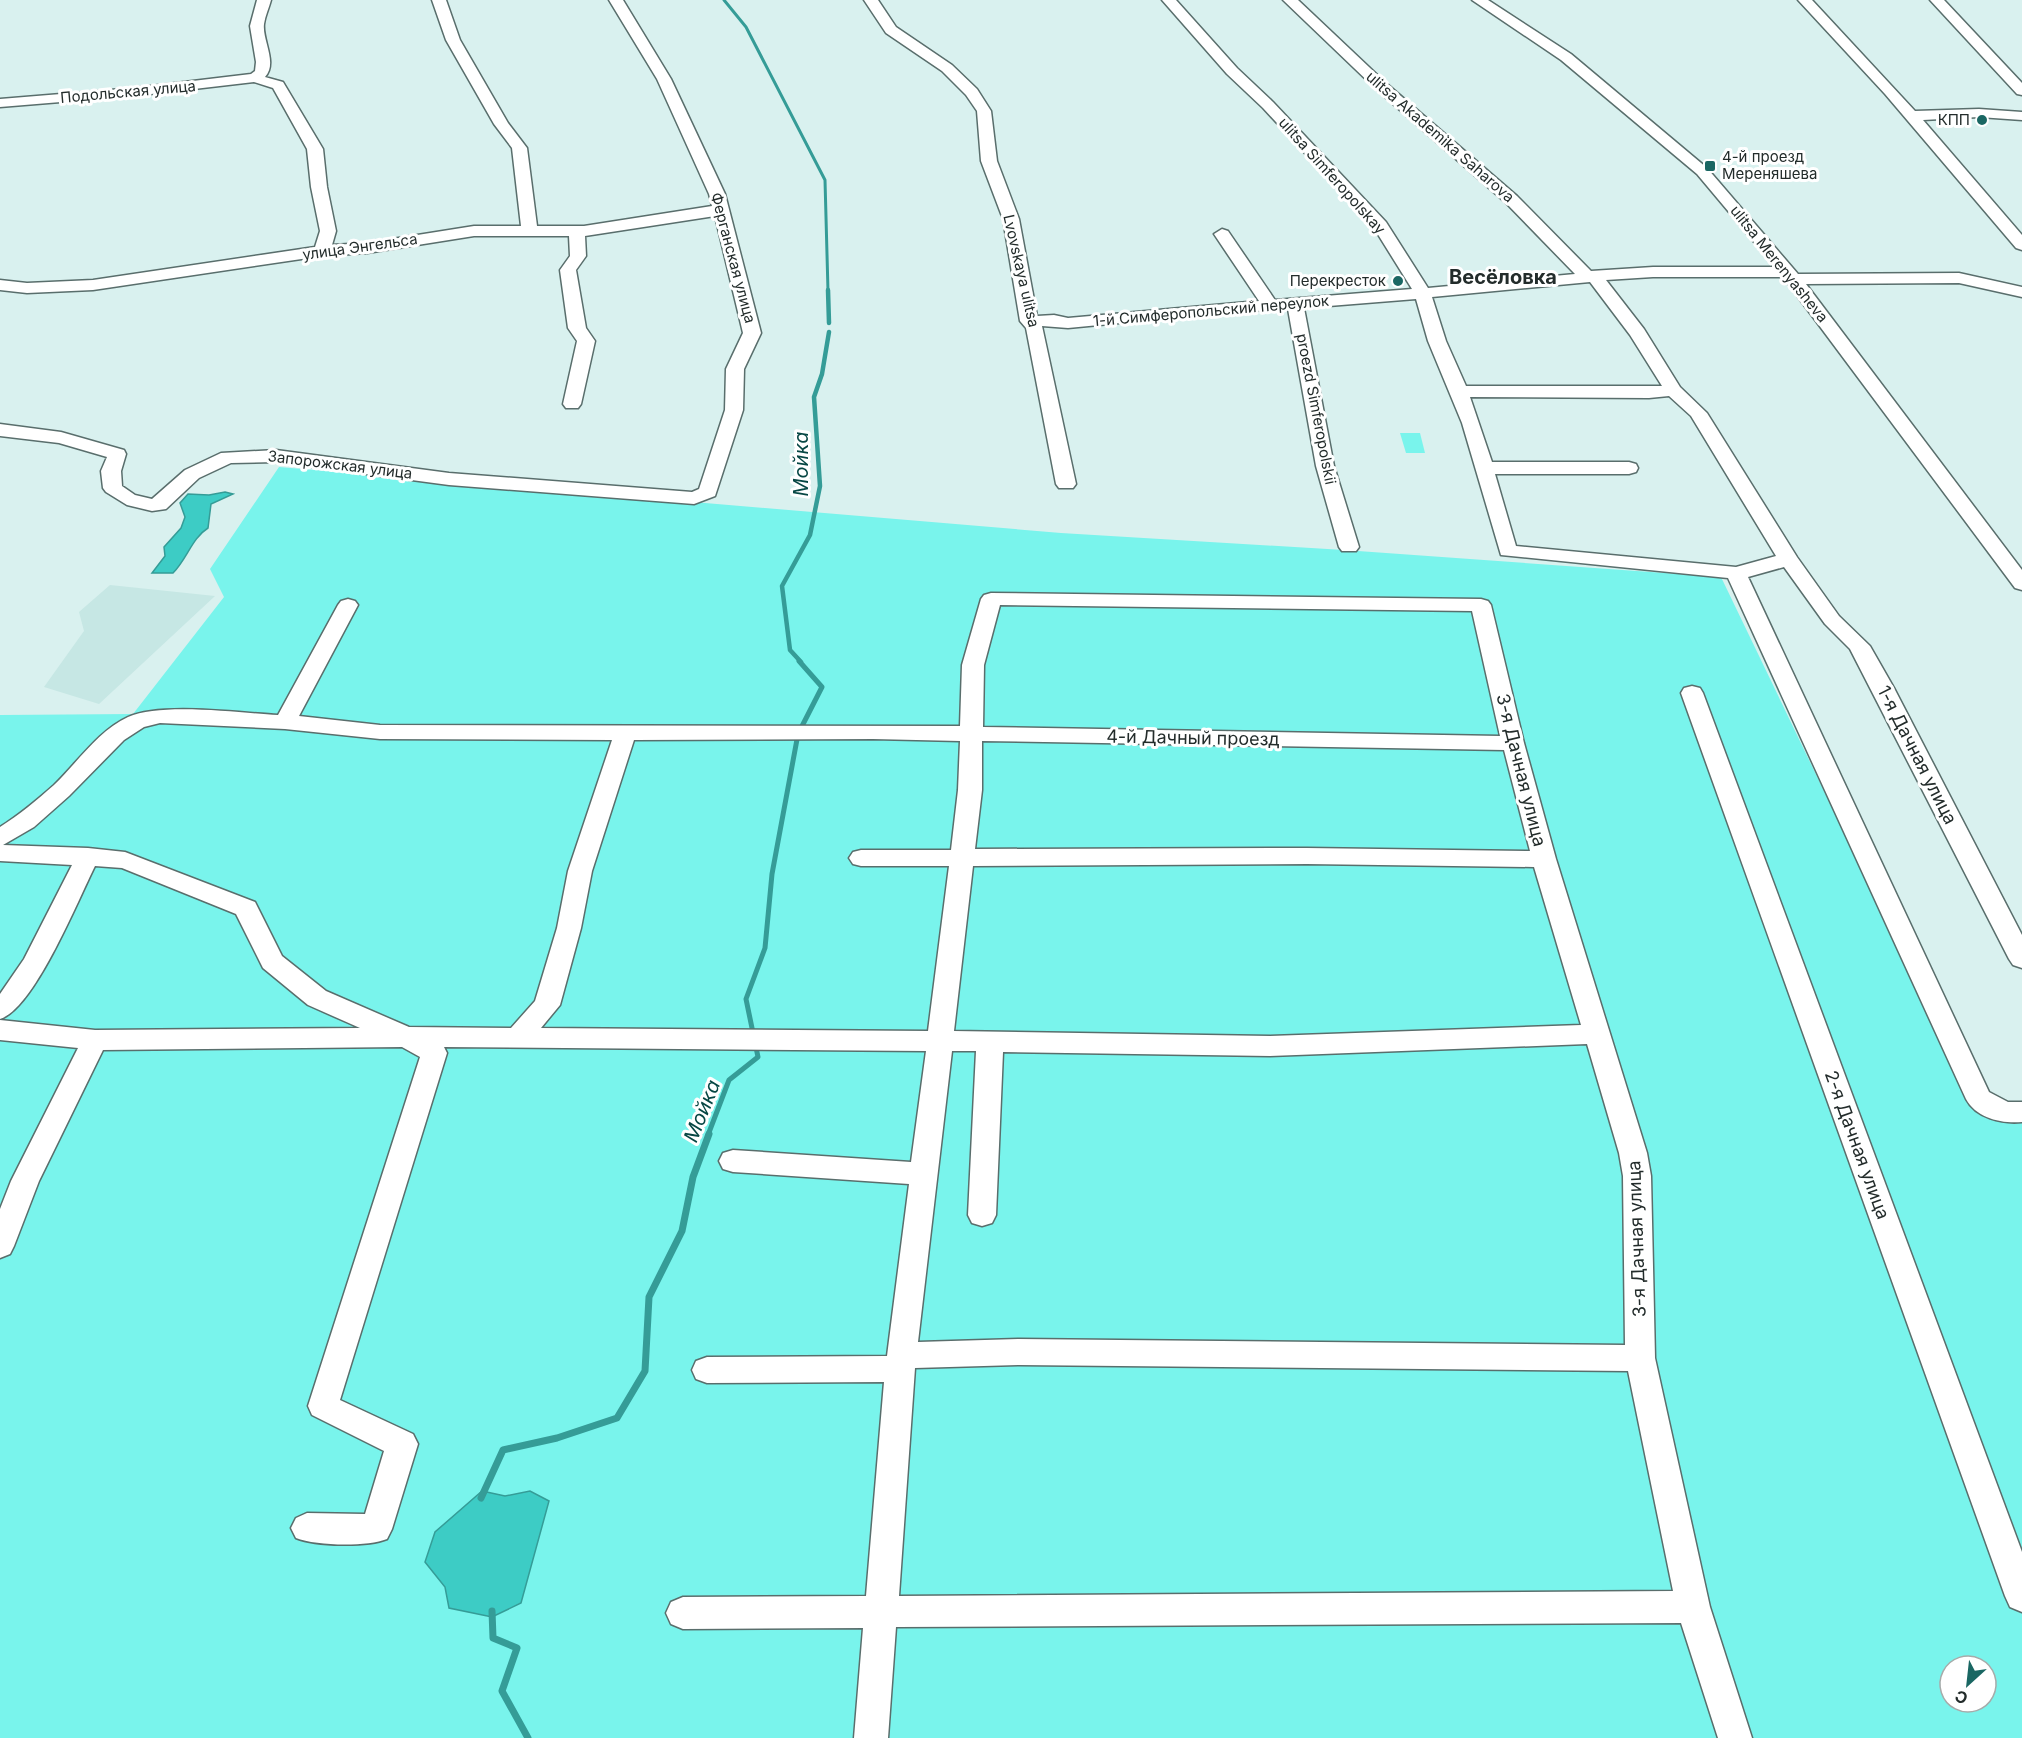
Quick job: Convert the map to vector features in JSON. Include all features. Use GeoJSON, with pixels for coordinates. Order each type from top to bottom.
{"type":"FeatureCollection","features":[{"type":"Feature","properties":{"kind":"street"},"geometry":{"type":"LineString","coordinates":[[255,78],[262,72],[263,62],[256,26],[264,0]]}},
{"type":"Feature","properties":{"kind":"street"},"geometry":{"type":"LineString","coordinates":[[439,0],[453,40],[501,124],[519,148],[529,230]]}},
{"type":"Feature","properties":{"kind":"street","name":"Ферганская улица"},"geometry":{"type":"LineString","coordinates":[[616,0],[664,79],[717,194],[752,333],[735,369],[734,410],[708,492],[705,495]]}},
{"type":"Feature","properties":{"kind":"street","name":"Lvovskaya ulitsa"},"geometry":{"type":"LineString","coordinates":[[871,0],[891,30],[947,68],[972,92],[984,111],[989,161],[1011,219],[1029,321],[1034,327],[1066,484]]}},
{"type":"Feature","properties":{"kind":"street","name":"ulitsa Simferopolskay"},"geometry":{"type":"LineString","coordinates":[[1168,0],[1232,71],[1268,105],[1380,225],[1422,292],[1437,341],[1470,423],[1508,551],[1736,573]]}},
{"type":"Feature","properties":{"kind":"street","name":"ulitsa Akademika Saharova"},"geometry":{"type":"LineString","coordinates":[[1290,0],[1385,90],[1511,199],[1591,277],[1638,333],[1673,390],[1698,413],[1790,562]]}},
{"type":"Feature","properties":{"kind":"street","name":"ulitsa Merenyasheva"},"geometry":{"type":"LineString","coordinates":[[1479,0],[1566,57],[1702,171],[1790,276],[2022,584]]}},
{"type":"Feature","properties":{"kind":"street"},"geometry":{"type":"LineString","coordinates":[[1805,0],[1916,121],[2022,245]]}},
{"type":"Feature","properties":{"kind":"street"},"geometry":{"type":"LineString","coordinates":[[1937,0],[2022,91]]}},
{"type":"Feature","properties":{"kind":"street"},"geometry":{"type":"LineString","coordinates":[[255,78],[278,85],[315,149],[328,231],[322,251]]}},
{"type":"Feature","properties":{"kind":"street","name":"Подольская улица"},"geometry":{"type":"LineString","coordinates":[[0,103],[134,92],[255,78]]}},
{"type":"Feature","properties":{"kind":"street"},"geometry":{"type":"LineString","coordinates":[[1916,121],[1979,113],[2022,116]]}},
{"type":"Feature","properties":{"kind":"street"},"geometry":{"type":"LineString","coordinates":[[1916,121],[1985,125],[2022,121]]}},
{"type":"Feature","properties":{"kind":"street","name":"улица Энгельса"},"geometry":{"type":"LineString","coordinates":[[0,285],[27,288],[93,285],[322,251],[367,248],[474,231],[577,231],[720,210]]}},
{"type":"Feature","properties":{"kind":"street"},"geometry":{"type":"LineString","coordinates":[[572,404],[586,341],[577,328],[568,270],[578,256],[577,231]]}},
{"type":"Feature","properties":{"kind":"street"},"geometry":{"type":"LineString","coordinates":[[1222,234],[1270,305]]}},
{"type":"Feature","properties":{"kind":"street","name":"1-й Симферопольский переулок"},"geometry":{"type":"LineString","coordinates":[[1029,321],[1054,320],[1068,323],[1653,272],[1959,279],[2022,292]]}},
{"type":"Feature","properties":{"kind":"street","name":"proezd Simferopolskii"},"geometry":{"type":"LineString","coordinates":[[1295,304],[1325,466],[1349,547]]}},
{"type":"Feature","properties":{"kind":"street"},"geometry":{"type":"LineString","coordinates":[[1457,391],[1649,393],[1673,390]]}},
{"type":"Feature","properties":{"kind":"street","name":"Запорожская улица"},"geometry":{"type":"LineString","coordinates":[[0,430],[61,438],[117,454],[111,471],[113,488],[125,499],[143,505],[159,505],[192,474],[228,457],[276,456],[449,479],[694,498],[705,495]]}},
{"type":"Feature","properties":{"kind":"street"},"geometry":{"type":"LineString","coordinates":[[1484,468],[1629,468]]}},
{"type":"Feature","properties":{"kind":"street"},"geometry":{"type":"LineString","coordinates":[[1790,562],[1736,573],[1979,1099],[2005,1113],[2022,1112]]}},
{"type":"Feature","properties":{"kind":"street","name":"1-я Дачная улица"},"geometry":{"type":"LineString","coordinates":[[1790,562],[1832,620],[1859,646],[2022,958]]}},
{"type":"Feature","properties":{"kind":"street","name":"3-я Дачная улица"},"geometry":{"type":"LineString","coordinates":[[971,735],[973,665],[991,599],[1481,605],[1513,743],[1544,859],[1631,1144],[1636,1176],[1640,1358],[1693,1607],[1735,1738]]}},
{"type":"Feature","properties":{"kind":"street"},"geometry":{"type":"LineString","coordinates":[[285,722],[348,605]]}},
{"type":"Feature","properties":{"kind":"street","name":"2-я Дачная улица"},"geometry":{"type":"LineString","coordinates":[[1692,693],[2022,1596]]}},
{"type":"Feature","properties":{"kind":"street","name":"4-й Дачный проезд"},"geometry":{"type":"LineString","coordinates":[[0,838],[26,821],[61,791],[116,735],[136,722],[160,716],[285,722],[380,732],[873,732],[1513,743]]}},
{"type":"Feature","properties":{"kind":"street"},"geometry":{"type":"LineString","coordinates":[[518,1037],[547,1005],[569,928],[580,871],[625,733]]}},
{"type":"Feature","properties":{"kind":"street"},"geometry":{"type":"LineString","coordinates":[[871,1738],[902,1362],[963,858],[971,735]]}},
{"type":"Feature","properties":{"kind":"street"},"geometry":{"type":"LineString","coordinates":[[0,853],[88,856],[125,860],[246,908],[272,962],[317,998],[406,1037],[434,1053],[323,1406],[402,1444],[376,1529],[307,1528]]}},
{"type":"Feature","properties":{"kind":"street"},"geometry":{"type":"LineString","coordinates":[[861,858],[1307,855],[1544,859]]}},
{"type":"Feature","properties":{"kind":"street"},"geometry":{"type":"LineString","coordinates":[[0,1010],[8,1004],[35,960],[88,856]]}},
{"type":"Feature","properties":{"kind":"street"},"geometry":{"type":"LineString","coordinates":[[0,1030],[95,1040],[518,1037],[1270,1046],[1597,1034]]}},
{"type":"Feature","properties":{"kind":"street"},"geometry":{"type":"LineString","coordinates":[[0,1246],[26,1181],[95,1040]]}},
{"type":"Feature","properties":{"kind":"street"},"geometry":{"type":"LineString","coordinates":[[982,1215],[990,1041]]}},
{"type":"Feature","properties":{"kind":"street"},"geometry":{"type":"LineString","coordinates":[[733,1161],[925,1174]]}},
{"type":"Feature","properties":{"kind":"street"},"geometry":{"type":"LineString","coordinates":[[706,1370],[902,1362],[1019,1352],[1640,1358]]}},
{"type":"Feature","properties":{"kind":"street"},"geometry":{"type":"LineString","coordinates":[[683,1613],[882,1614],[1693,1607]]}},
{"type":"Feature","properties":{"kind":"shaded area"},"geometry":{"type":"Polygon","coordinates":[[[1400,433],[1420,433],[1425,453],[1406,453],[1400,433]]]}},
{"type":"Feature","properties":{"kind":"shaded area"},"geometry":{"type":"Polygon","coordinates":[[[279,467],[1061,533],[1344,550],[1721,577],[1978,1111],[2022,1119],[2022,1738],[0,1738],[0,715],[133,714],[224,597],[210,569],[279,467]]]}},
{"type":"Feature","properties":{"kind":"shaded area"},"geometry":{"type":"Polygon","coordinates":[[[225,492],[233,494],[211,504],[208,528],[198,537],[173,573],[152,573],[165,556],[164,547],[181,528],[185,517],[180,503],[188,494],[209,495],[225,492]]]}},
{"type":"Feature","properties":{"kind":"shaded area"},"geometry":{"type":"Polygon","coordinates":[[[110,585],[215,596],[99,704],[44,687],[84,631],[79,612],[110,585]]]}},
{"type":"Feature","properties":{"kind":"shaded area"},"geometry":{"type":"Polygon","coordinates":[[[482,1491],[505,1496],[530,1491],[549,1501],[521,1603],[492,1617],[449,1608],[445,1587],[425,1562],[435,1532],[482,1491]]]}},
{"type":"Feature","properties":{"kind":"waterway","name":"Мойка"},"geometry":{"type":"LineString","coordinates":[[724,0],[746,27],[825,180],[828,291]]}},
{"type":"Feature","properties":{"kind":"waterway","name":"Мойка"},"geometry":{"type":"LineString","coordinates":[[828,290],[829,323]]}},
{"type":"Feature","properties":{"kind":"waterway","name":"Мойка"},"geometry":{"type":"LineString","coordinates":[[801,662],[790,650],[782,586],[810,535],[820,486],[814,397],[822,374],[829,332]]}},
{"type":"Feature","properties":{"kind":"waterway","name":"Мойка"},"geometry":{"type":"LineString","coordinates":[[708,1135],[729,1080],[758,1057],[746,999],[765,948],[772,874],[798,734],[822,687],[799,661]]}},
{"type":"Feature","properties":{"kind":"waterway","name":"Мойка"},"geometry":{"type":"LineString","coordinates":[[481,1498],[503,1450],[557,1438],[617,1418],[645,1371],[649,1297],[682,1231],[693,1177],[709,1134]]}},
{"type":"Feature","properties":{"kind":"waterway","name":"Мойка"},"geometry":{"type":"LineString","coordinates":[[492,1611],[493,1638],[517,1648],[502,1691],[528,1738]]}},
{"type":"Feature","properties":{"kind":"place","name":"КПП"},"geometry":{"type":"Point","coordinates":[1982,120]}},
{"type":"Feature","properties":{"kind":"place","name":"4-й проезд Мереняшева"},"geometry":{"type":"Point","coordinates":[1710,166]}},
{"type":"Feature","properties":{"kind":"place","name":"Перекресток"},"geometry":{"type":"Point","coordinates":[1398,281]}},
{"type":"Feature","properties":{"kind":"district","name":"Весёловка"},"geometry":{"type":"Point","coordinates":[1503,277]}}]}
